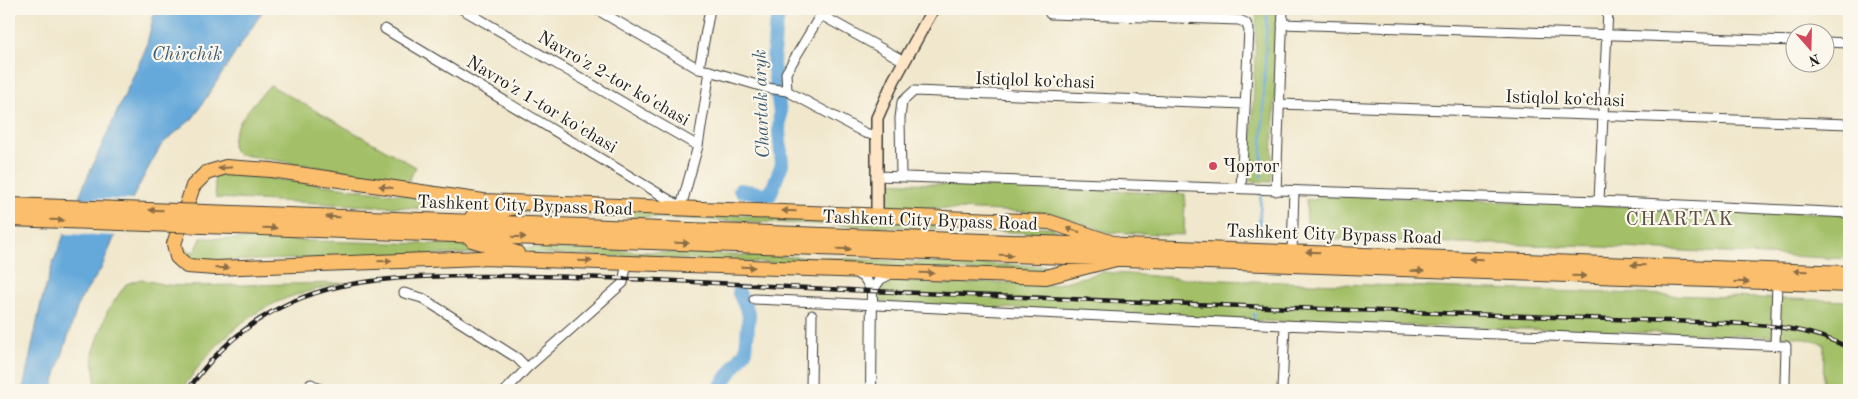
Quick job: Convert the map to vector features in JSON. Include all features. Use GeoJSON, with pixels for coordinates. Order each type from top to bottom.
{"type":"FeatureCollection","features":[{"type":"Feature","properties":{"kind":"highway"},"geometry":{"type":"LineString","coordinates":[[220,168],[272,170],[469,199],[1050,222],[1118,252],[1046,277],[481,258],[190,267],[177,257],[174,244],[193,186],[206,173],[220,168]]}},
{"type":"Feature","properties":{"kind":"highway"},"geometry":{"type":"LineString","coordinates":[[453,228],[539,202]]}},
{"type":"Feature","properties":{"kind":"highway","name":"Tashkent City Bypass Road"},"geometry":{"type":"LineString","coordinates":[[9,205],[204,219],[1118,252],[1292,252],[1849,273]]}},
{"type":"Feature","properties":{"kind":"highway","name":"Tashkent City Bypass Road"},"geometry":{"type":"LineString","coordinates":[[9,219],[204,219]]}},
{"type":"Feature","properties":{"kind":"highway"},"geometry":{"type":"LineString","coordinates":[[453,228],[536,259]]}},
{"type":"Feature","properties":{"kind":"highway","name":"Tashkent City Bypass Road"},"geometry":{"type":"LineString","coordinates":[[1118,252],[1291,266],[1849,285]]}},
{"type":"Feature","properties":{"kind":"highway"},"geometry":{"type":"LineString","coordinates":[[1291,266],[1295,260],[1292,252]]}},
{"type":"Feature","properties":{"kind":"main road"},"geometry":{"type":"LineString","coordinates":[[877,214],[876,136],[880,107],[933,9]]}},
{"type":"Feature","properties":{"kind":"street","name":"Navro'z 2-tor ko'chasi"},"geometry":{"type":"LineString","coordinates":[[462,9],[698,146]]}},
{"type":"Feature","properties":{"kind":"street"},"geometry":{"type":"LineString","coordinates":[[596,9],[699,69],[767,88],[785,91],[865,133],[876,136]]}},
{"type":"Feature","properties":{"kind":"street"},"geometry":{"type":"LineString","coordinates":[[699,69],[710,9]]}},
{"type":"Feature","properties":{"kind":"street"},"geometry":{"type":"LineString","coordinates":[[1276,191],[1283,9]]}},
{"type":"Feature","properties":{"kind":"street"},"geometry":{"type":"LineString","coordinates":[[1599,201],[1608,9]]}},
{"type":"Feature","properties":{"kind":"street"},"geometry":{"type":"LineString","coordinates":[[785,91],[786,73],[822,12],[904,61]]}},
{"type":"Feature","properties":{"kind":"street"},"geometry":{"type":"LineString","coordinates":[[1050,14],[1239,20],[1246,23],[1249,30],[1241,188]]}},
{"type":"Feature","properties":{"kind":"street"},"geometry":{"type":"LineString","coordinates":[[1282,24],[1786,41]]}},
{"type":"Feature","properties":{"kind":"street","name":"Navro'z 1-tor ko'chasi"},"geometry":{"type":"LineString","coordinates":[[385,30],[681,207]]}},
{"type":"Feature","properties":{"kind":"street"},"geometry":{"type":"LineString","coordinates":[[1836,42],[1849,43]]}},
{"type":"Feature","properties":{"kind":"street"},"geometry":{"type":"LineString","coordinates":[[681,207],[698,146],[710,71]]}},
{"type":"Feature","properties":{"kind":"street","name":"Istiqlol koʻchasi"},"geometry":{"type":"LineString","coordinates":[[901,176],[900,118],[902,102],[914,91],[1245,104]]}},
{"type":"Feature","properties":{"kind":"street","name":"Istiqlol koʻchasi"},"geometry":{"type":"LineString","coordinates":[[1280,104],[1849,124]]}},
{"type":"Feature","properties":{"kind":"street"},"geometry":{"type":"LineString","coordinates":[[876,176],[1599,201],[1849,213]]}},
{"type":"Feature","properties":{"kind":"street"},"geometry":{"type":"LineString","coordinates":[[1292,252],[1294,191]]}},
{"type":"Feature","properties":{"kind":"street"},"geometry":{"type":"LineString","coordinates":[[506,390],[623,283],[627,262]]}},
{"type":"Feature","properties":{"kind":"street"},"geometry":{"type":"LineString","coordinates":[[849,270],[862,275],[872,291],[871,390]]}},
{"type":"Feature","properties":{"kind":"street"},"geometry":{"type":"LineString","coordinates":[[872,291],[884,276],[898,272]]}},
{"type":"Feature","properties":{"kind":"street"},"geometry":{"type":"LineString","coordinates":[[1775,345],[1777,283]]}},
{"type":"Feature","properties":{"kind":"street"},"geometry":{"type":"LineString","coordinates":[[404,292],[422,298],[517,358],[528,368]]}},
{"type":"Feature","properties":{"kind":"street"},"geometry":{"type":"LineString","coordinates":[[754,299],[1285,325],[1775,345],[1786,346],[1784,383]]}},
{"type":"Feature","properties":{"kind":"street"},"geometry":{"type":"LineString","coordinates":[[811,390],[812,315]]}},
{"type":"Feature","properties":{"kind":"street"},"geometry":{"type":"LineString","coordinates":[[1282,390],[1285,325]]}},
{"type":"Feature","properties":{"kind":"street"},"geometry":{"type":"LineString","coordinates":[[303,390],[311,384],[322,390]]}},
{"type":"Feature","properties":{"kind":"green space"},"geometry":{"type":"Polygon","coordinates":[[[1257,9],[1279,9],[1271,182],[1250,181],[1257,9]]]}},
{"type":"Feature","properties":{"kind":"green space"},"geometry":{"type":"Polygon","coordinates":[[[270,85],[416,167],[408,182],[237,154],[233,147],[233,138],[237,128],[250,108],[270,85]]]}},
{"type":"Feature","properties":{"kind":"green space"},"geometry":{"type":"Polygon","coordinates":[[[220,174],[234,174],[494,206],[471,211],[216,198],[214,177],[220,174]]]}},
{"type":"Feature","properties":{"kind":"green space"},"geometry":{"type":"Polygon","coordinates":[[[884,182],[1185,194],[1184,235],[1108,232],[1050,213],[884,206],[884,182]]]}},
{"type":"Feature","properties":{"kind":"green space"},"geometry":{"type":"Polygon","coordinates":[[[1317,195],[1849,214],[1849,259],[1602,247],[1317,239],[1307,232],[1306,199],[1316,200],[1317,195]]]}},
{"type":"Feature","properties":{"kind":"green space"},"geometry":{"type":"Polygon","coordinates":[[[538,207],[1050,227],[1063,234],[518,212],[538,207]]]}},
{"type":"Feature","properties":{"kind":"green space"},"geometry":{"type":"Polygon","coordinates":[[[201,238],[471,245],[492,253],[192,262],[182,253],[180,243],[186,250],[195,252],[201,238]]]}},
{"type":"Feature","properties":{"kind":"green space"},"geometry":{"type":"Polygon","coordinates":[[[515,247],[1064,267],[1045,274],[529,253],[515,247]]]}},
{"type":"Feature","properties":{"kind":"green space"},"geometry":{"type":"Polygon","coordinates":[[[1103,272],[1191,279],[1849,301],[1849,383],[1832,390],[1823,390],[1824,344],[1799,337],[1286,322],[878,302],[882,286],[890,281],[900,280],[945,285],[982,282],[1053,285],[1103,272]]]}},
{"type":"Feature","properties":{"kind":"green space"},"geometry":{"type":"Polygon","coordinates":[[[141,279],[166,285],[186,286],[345,283],[295,295],[276,302],[254,314],[219,343],[182,390],[96,390],[93,353],[108,310],[126,284],[141,279]]]}},
{"type":"Feature","properties":{"kind":"water"},"geometry":{"type":"Polygon","coordinates":[[[9,9],[12,9],[13,77],[9,122],[9,9]]]}},
{"type":"Feature","properties":{"kind":"water","name":"Chirchik"},"geometry":{"type":"Polygon","coordinates":[[[155,9],[264,9],[193,118],[162,144],[151,163],[124,214],[101,269],[79,302],[54,381],[54,390],[23,390],[41,303],[53,263],[83,187],[146,48],[155,9]]]}},
{"type":"Feature","properties":{"kind":"pier"},"geometry":{"type":"Polygon","coordinates":[[[76,198],[134,200],[117,236],[62,234],[76,198]]]}},
{"type":"Feature","properties":{"kind":"waterway","name":"Chartak aryk"},"geometry":{"type":"LineString","coordinates":[[740,190],[770,195],[782,164],[779,131],[780,113],[773,64],[775,31],[780,9]]}},
{"type":"Feature","properties":{"kind":"waterway"},"geometry":{"type":"LineString","coordinates":[[1261,177],[1267,9]]}},
{"type":"Feature","properties":{"kind":"waterway"},"geometry":{"type":"LineString","coordinates":[[1259,229],[1261,193]]}},
{"type":"Feature","properties":{"kind":"waterway","name":"Chartak aryk"},"geometry":{"type":"LineString","coordinates":[[718,390],[746,350],[749,314],[739,293]]}},
{"type":"Feature","properties":{"kind":"waterway"},"geometry":{"type":"LineString","coordinates":[[1254,314],[1254,319]]}},
{"type":"Feature","properties":{"kind":"railway"},"geometry":{"type":"LineString","coordinates":[[188,390],[219,353],[236,337],[254,323],[295,301],[341,286],[386,279],[432,276],[610,278],[1085,300],[1727,323],[1759,325],[1805,332],[1849,348]]}},
{"type":"Feature","properties":{"kind":"place","name":"Чортог"},"geometry":{"type":"Point","coordinates":[1213,166]}},
{"type":"Feature","properties":{"kind":"district","name":"CHARTAK"},"geometry":{"type":"Point","coordinates":[1680,218]}}]}
